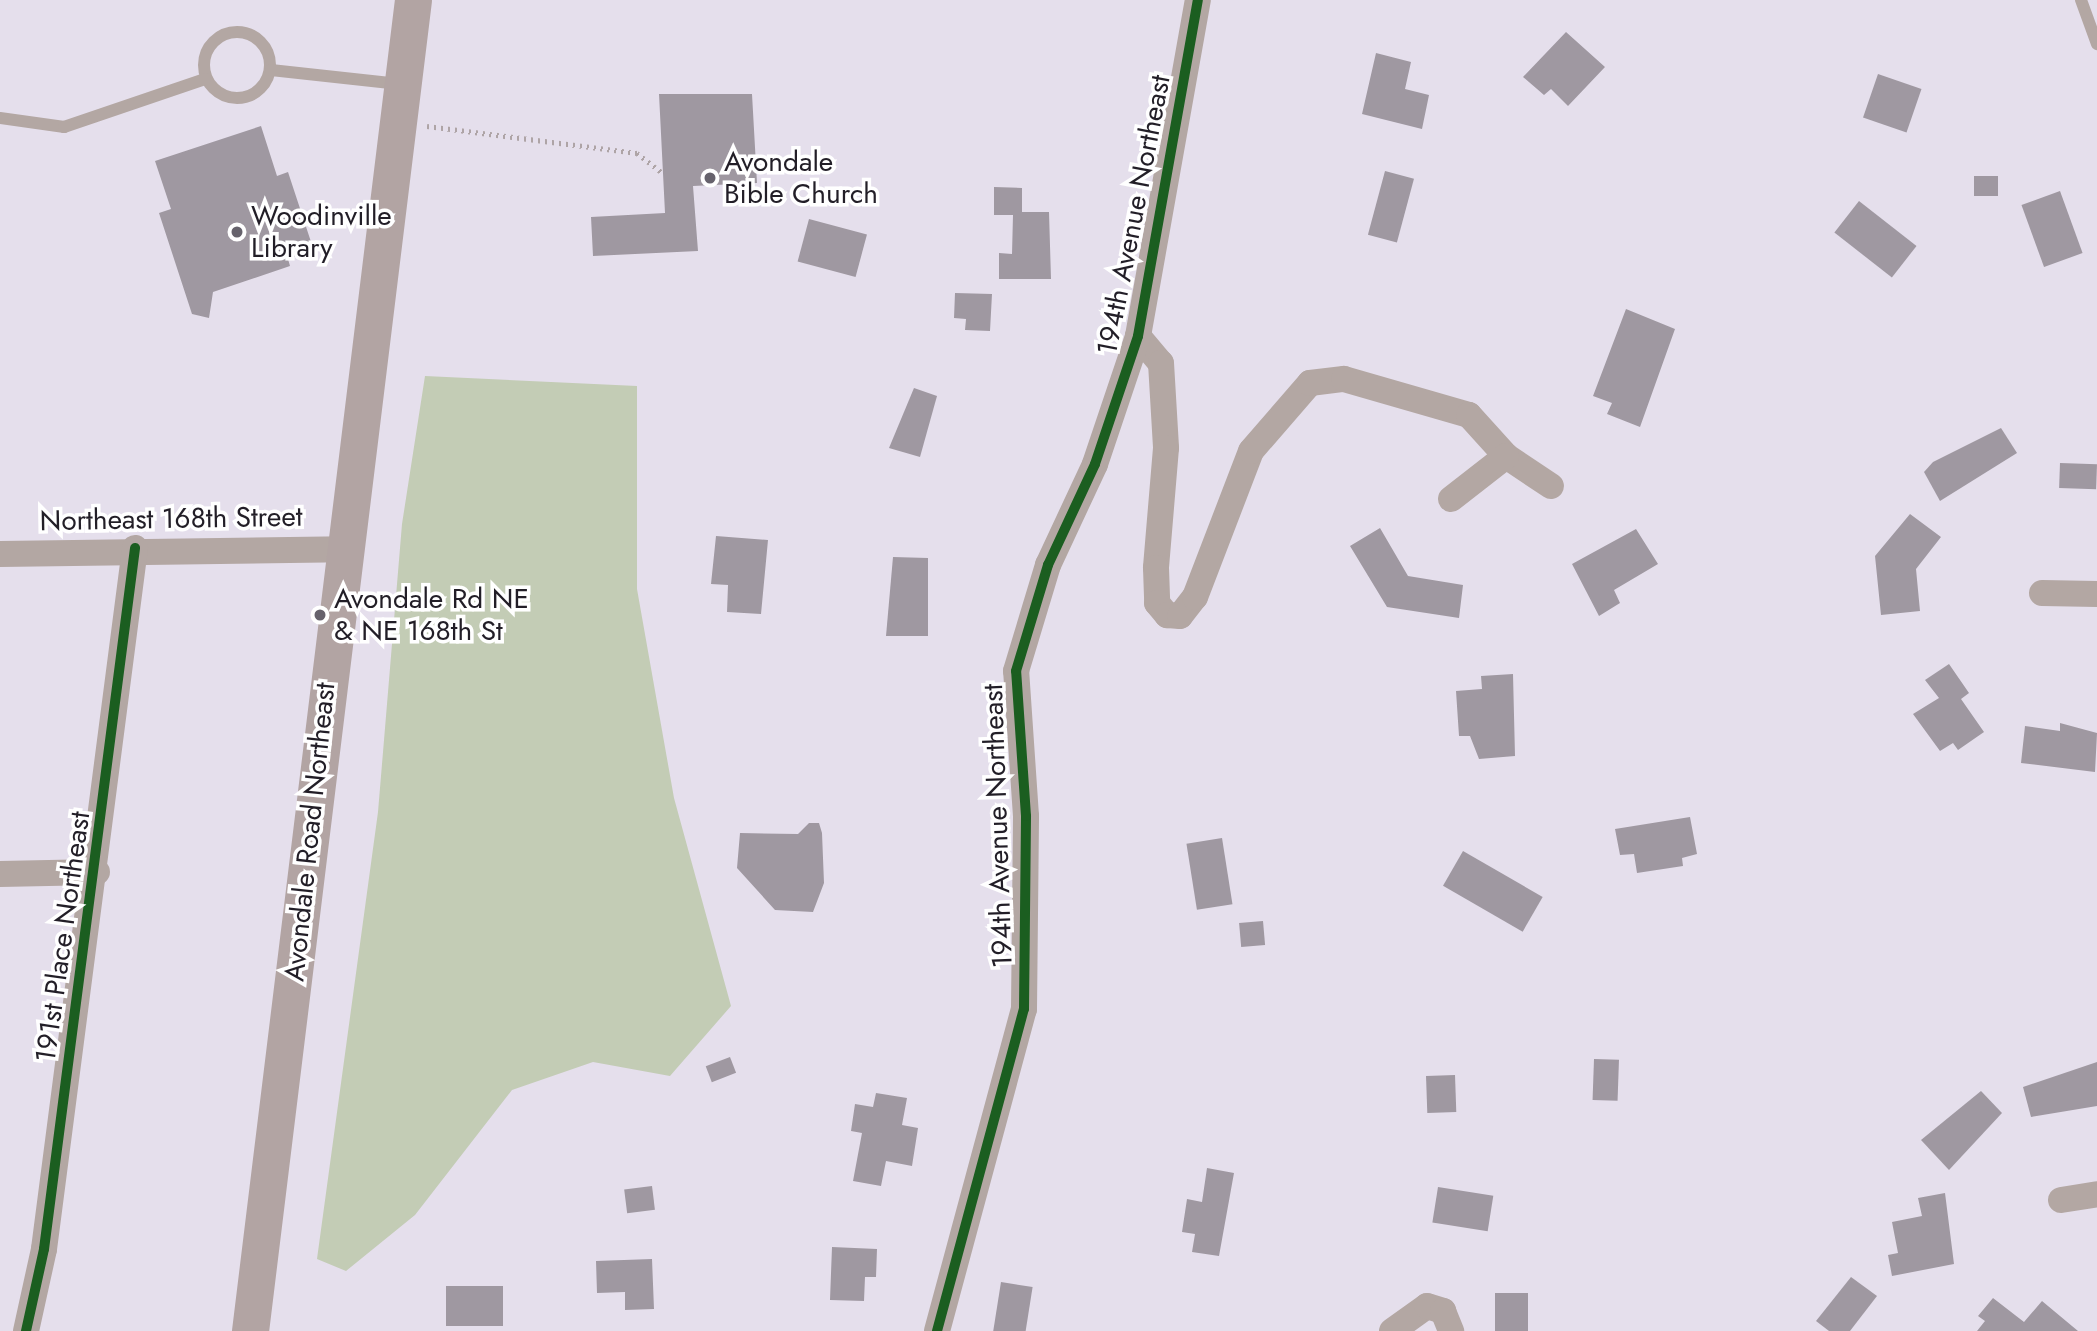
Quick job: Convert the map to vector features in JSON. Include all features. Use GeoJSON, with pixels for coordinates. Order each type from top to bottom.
{"type":"FeatureCollection","features":[{"type":"Feature","properties":{"kind":"main road","name":"Avondale Road Northeast"},"geometry":{"type":"LineString","coordinates":[[250,1331],[343,549],[413,0]]}},
{"type":"Feature","properties":{"kind":"street","name":"194th Avenue Northeast"},"geometry":{"type":"LineString","coordinates":[[937,1331],[1024,1009],[1026,816],[1016,671],[1048,565],[1098,454],[1138,336],[1198,0]]}},
{"type":"Feature","properties":{"kind":"street"},"geometry":{"type":"LineString","coordinates":[[1138,336],[1161,363],[1166,447],[1156,568],[1157,603],[1167,615],[1180,616],[1195,597],[1251,451],[1310,383],[1344,379],[1421,396],[1469,415],[1506,456],[1550,486]]}},
{"type":"Feature","properties":{"kind":"street"},"geometry":{"type":"LineString","coordinates":[[1451,499],[1506,456]]}},
{"type":"Feature","properties":{"kind":"street","name":"Northeast 168th Street"},"geometry":{"type":"LineString","coordinates":[[0,554],[135,548],[343,549]]}},
{"type":"Feature","properties":{"kind":"street","name":"191st Place Northeast"},"geometry":{"type":"LineString","coordinates":[[26,1331],[44,1249],[97,872],[135,548]]}},
{"type":"Feature","properties":{"kind":"street"},"geometry":{"type":"LineString","coordinates":[[2042,593],[2097,594]]}},
{"type":"Feature","properties":{"kind":"street"},"geometry":{"type":"LineString","coordinates":[[0,874],[97,872]]}},
{"type":"Feature","properties":{"kind":"street"},"geometry":{"type":"LineString","coordinates":[[2061,1199],[2097,1194]]}},
{"type":"Feature","properties":{"kind":"street"},"geometry":{"type":"LineString","coordinates":[[1392,1331],[1427,1306],[1443,1311],[1451,1331]]}},
{"type":"Feature","properties":{"kind":"lane"},"geometry":{"type":"LineString","coordinates":[[2081,0],[2097,44]]}},
{"type":"Feature","properties":{"kind":"lane"},"geometry":{"type":"LineString","coordinates":[[230,32],[257,37],[271,70],[264,85],[246,97],[228,97],[205,79],[210,46],[230,32]]}},
{"type":"Feature","properties":{"kind":"lane"},"geometry":{"type":"LineString","coordinates":[[271,70],[403,84]]}},
{"type":"Feature","properties":{"kind":"lane"},"geometry":{"type":"LineString","coordinates":[[0,118],[64,127],[205,79]]}},
{"type":"Feature","properties":{"kind":"path"},"geometry":{"type":"LineString","coordinates":[[418,125],[637,153],[663,173]]}},
{"type":"Feature","properties":{"kind":"green space"},"geometry":{"type":"Polygon","coordinates":[[[425,376],[637,386],[637,589],[674,798],[731,1006],[670,1076],[593,1062],[512,1090],[415,1215],[346,1271],[317,1259],[378,812],[402,524],[425,376]]]}},
{"type":"Feature","properties":{"kind":"building"},"geometry":{"type":"Polygon","coordinates":[[[1566,32],[1605,67],[1568,106],[1551,89],[1544,95],[1523,77],[1566,32]]]}},
{"type":"Feature","properties":{"kind":"building"},"geometry":{"type":"Polygon","coordinates":[[[1376,53],[1411,62],[1405,89],[1429,95],[1422,129],[1362,114],[1376,53]]]}},
{"type":"Feature","properties":{"kind":"building"},"geometry":{"type":"Polygon","coordinates":[[[1878,74],[1921,89],[1907,132],[1863,117],[1878,74]]]}},
{"type":"Feature","properties":{"kind":"building","name":"Avondale Bible Church"},"geometry":{"type":"Polygon","coordinates":[[[659,94],[752,94],[757,183],[693,186],[698,251],[593,256],[591,217],[665,213],[659,94]]]}},
{"type":"Feature","properties":{"kind":"building","name":"Woodinville Library"},"geometry":{"type":"Polygon","coordinates":[[[261,126],[277,176],[288,172],[314,251],[288,259],[290,266],[213,292],[209,318],[192,314],[159,213],[171,209],[155,161],[261,126]]]}},
{"type":"Feature","properties":{"kind":"building"},"geometry":{"type":"Polygon","coordinates":[[[1385,171],[1414,179],[1397,243],[1368,235],[1385,171]]]}},
{"type":"Feature","properties":{"kind":"building"},"geometry":{"type":"Polygon","coordinates":[[[1974,176],[1998,176],[1998,196],[1974,196],[1974,176]]]}},
{"type":"Feature","properties":{"kind":"building"},"geometry":{"type":"Polygon","coordinates":[[[994,187],[1022,188],[1022,212],[1049,212],[1051,279],[999,279],[999,253],[1012,254],[1013,215],[994,215],[994,187]]]}},
{"type":"Feature","properties":{"kind":"building"},"geometry":{"type":"Polygon","coordinates":[[[2060,191],[2083,253],[2044,267],[2021,205],[2060,191]]]}},
{"type":"Feature","properties":{"kind":"building"},"geometry":{"type":"Polygon","coordinates":[[[1859,201],[1917,246],[1892,277],[1834,233],[1859,201]]]}},
{"type":"Feature","properties":{"kind":"building"},"geometry":{"type":"Polygon","coordinates":[[[809,219],[867,235],[856,277],[798,262],[809,219]]]}},
{"type":"Feature","properties":{"kind":"building"},"geometry":{"type":"Polygon","coordinates":[[[955,293],[992,294],[990,331],[965,330],[966,319],[954,318],[955,293]]]}},
{"type":"Feature","properties":{"kind":"building"},"geometry":{"type":"Polygon","coordinates":[[[1626,309],[1675,329],[1640,427],[1607,414],[1612,403],[1593,396],[1626,309]]]}},
{"type":"Feature","properties":{"kind":"building"},"geometry":{"type":"Polygon","coordinates":[[[914,388],[937,396],[920,457],[889,448],[914,388]]]}},
{"type":"Feature","properties":{"kind":"building"},"geometry":{"type":"Polygon","coordinates":[[[2001,428],[2017,453],[1940,501],[1924,472],[1933,462],[2001,428]]]}},
{"type":"Feature","properties":{"kind":"building"},"geometry":{"type":"Polygon","coordinates":[[[2060,463],[2097,464],[2096,489],[2059,488],[2060,463]]]}},
{"type":"Feature","properties":{"kind":"building"},"geometry":{"type":"Polygon","coordinates":[[[1910,514],[1941,537],[1916,569],[1920,611],[1881,615],[1875,556],[1910,514]]]}},
{"type":"Feature","properties":{"kind":"building"},"geometry":{"type":"Polygon","coordinates":[[[1380,528],[1408,576],[1463,585],[1459,618],[1387,607],[1350,546],[1380,528]]]}},
{"type":"Feature","properties":{"kind":"building"},"geometry":{"type":"Polygon","coordinates":[[[1636,529],[1658,564],[1614,590],[1620,603],[1599,616],[1572,564],[1636,529]]]}},
{"type":"Feature","properties":{"kind":"building"},"geometry":{"type":"Polygon","coordinates":[[[716,536],[768,540],[761,614],[727,612],[728,585],[711,584],[716,536]]]}},
{"type":"Feature","properties":{"kind":"building"},"geometry":{"type":"Polygon","coordinates":[[[893,557],[928,558],[928,636],[886,636],[893,557]]]}},
{"type":"Feature","properties":{"kind":"building"},"geometry":{"type":"Polygon","coordinates":[[[1949,664],[1969,693],[1961,699],[1984,732],[1958,750],[1953,743],[1940,751],[1913,714],[1939,698],[1925,680],[1949,664]]]}},
{"type":"Feature","properties":{"kind":"building"},"geometry":{"type":"Polygon","coordinates":[[[1513,674],[1515,756],[1479,759],[1470,736],[1459,736],[1456,691],[1482,689],[1481,676],[1513,674]]]}},
{"type":"Feature","properties":{"kind":"building"},"geometry":{"type":"Polygon","coordinates":[[[2060,723],[2097,733],[2095,772],[2021,763],[2025,726],[2060,731],[2060,723]]]}},
{"type":"Feature","properties":{"kind":"building"},"geometry":{"type":"Polygon","coordinates":[[[1690,817],[1697,854],[1682,858],[1683,866],[1637,873],[1634,854],[1620,855],[1615,829],[1690,817]]]}},
{"type":"Feature","properties":{"kind":"building"},"geometry":{"type":"Polygon","coordinates":[[[809,823],[819,823],[822,833],[824,883],[813,912],[775,910],[737,868],[740,833],[798,834],[809,823]]]}},
{"type":"Feature","properties":{"kind":"building"},"geometry":{"type":"Polygon","coordinates":[[[1222,838],[1232,904],[1197,910],[1186,844],[1222,838]]]}},
{"type":"Feature","properties":{"kind":"building"},"geometry":{"type":"Polygon","coordinates":[[[1463,851],[1543,897],[1523,932],[1443,886],[1463,851]]]}},
{"type":"Feature","properties":{"kind":"building"},"geometry":{"type":"Polygon","coordinates":[[[1263,921],[1265,945],[1241,947],[1239,923],[1263,921]]]}},
{"type":"Feature","properties":{"kind":"building"},"geometry":{"type":"Polygon","coordinates":[[[730,1057],[736,1073],[712,1082],[706,1066],[730,1057]]]}},
{"type":"Feature","properties":{"kind":"building"},"geometry":{"type":"Polygon","coordinates":[[[1594,1059],[1619,1060],[1618,1101],[1593,1100],[1594,1059]]]}},
{"type":"Feature","properties":{"kind":"building"},"geometry":{"type":"Polygon","coordinates":[[[2097,1062],[2097,1106],[2031,1117],[2023,1087],[2097,1062]]]}},
{"type":"Feature","properties":{"kind":"building"},"geometry":{"type":"Polygon","coordinates":[[[1455,1075],[1456,1112],[1427,1113],[1426,1076],[1455,1075]]]}},
{"type":"Feature","properties":{"kind":"building"},"geometry":{"type":"Polygon","coordinates":[[[1981,1091],[2002,1113],[1949,1170],[1921,1140],[1981,1091]]]}},
{"type":"Feature","properties":{"kind":"building"},"geometry":{"type":"Polygon","coordinates":[[[876,1093],[907,1098],[902,1125],[918,1128],[912,1166],[886,1161],[881,1186],[853,1181],[862,1133],[851,1131],[855,1104],[873,1107],[876,1093]]]}},
{"type":"Feature","properties":{"kind":"building"},"geometry":{"type":"Polygon","coordinates":[[[1207,1168],[1234,1173],[1219,1256],[1192,1252],[1195,1234],[1182,1232],[1187,1199],[1202,1202],[1207,1168]]]}},
{"type":"Feature","properties":{"kind":"building"},"geometry":{"type":"Polygon","coordinates":[[[652,1186],[655,1210],[627,1213],[624,1189],[652,1186]]]}},
{"type":"Feature","properties":{"kind":"building"},"geometry":{"type":"Polygon","coordinates":[[[1438,1187],[1493,1196],[1488,1231],[1432,1223],[1438,1187]]]}},
{"type":"Feature","properties":{"kind":"building"},"geometry":{"type":"Polygon","coordinates":[[[1945,1193],[1954,1264],[1892,1276],[1888,1255],[1898,1253],[1892,1222],[1922,1216],[1918,1198],[1945,1193]]]}},
{"type":"Feature","properties":{"kind":"building"},"geometry":{"type":"Polygon","coordinates":[[[832,1247],[877,1249],[876,1277],[865,1277],[864,1301],[830,1300],[832,1247]]]}},
{"type":"Feature","properties":{"kind":"building"},"geometry":{"type":"Polygon","coordinates":[[[652,1259],[654,1309],[625,1310],[625,1292],[597,1293],[596,1261],[652,1259]]]}},
{"type":"Feature","properties":{"kind":"building"},"geometry":{"type":"Polygon","coordinates":[[[1851,1277],[1877,1296],[1850,1331],[1829,1331],[1816,1321],[1851,1277]]]}},
{"type":"Feature","properties":{"kind":"building"},"geometry":{"type":"Polygon","coordinates":[[[1001,1282],[1033,1287],[1026,1331],[993,1331],[1001,1282]]]}},
{"type":"Feature","properties":{"kind":"building"},"geometry":{"type":"Polygon","coordinates":[[[446,1286],[503,1286],[503,1326],[446,1326],[446,1286]]]}},
{"type":"Feature","properties":{"kind":"building"},"geometry":{"type":"Polygon","coordinates":[[[1495,1293],[1528,1293],[1528,1331],[1495,1331],[1495,1293]]]}},
{"type":"Feature","properties":{"kind":"building"},"geometry":{"type":"Polygon","coordinates":[[[1993,1298],[2024,1322],[2042,1301],[2078,1331],[1977,1331],[1985,1321],[1978,1316],[1993,1298]]]}},
{"type":"Feature","properties":{"kind":"cycle path"},"geometry":{"type":"LineString","coordinates":[[937,1331],[1024,1009],[1026,816],[1016,671],[1048,565],[1095,464],[1138,336],[1198,0]]}},
{"type":"Feature","properties":{"kind":"cycle path"},"geometry":{"type":"LineString","coordinates":[[26,1331],[44,1249],[135,548]]}},
{"type":"Feature","properties":{"kind":"place","name":"Avondale Bible Church"},"geometry":{"type":"Point","coordinates":[710,178]}},
{"type":"Feature","properties":{"kind":"place","name":"Woodinville Library"},"geometry":{"type":"Point","coordinates":[237,232]}},
{"type":"Feature","properties":{"kind":"place","name":"Avondale Rd NE & NE 168th St"},"geometry":{"type":"Point","coordinates":[320,615]}}]}
